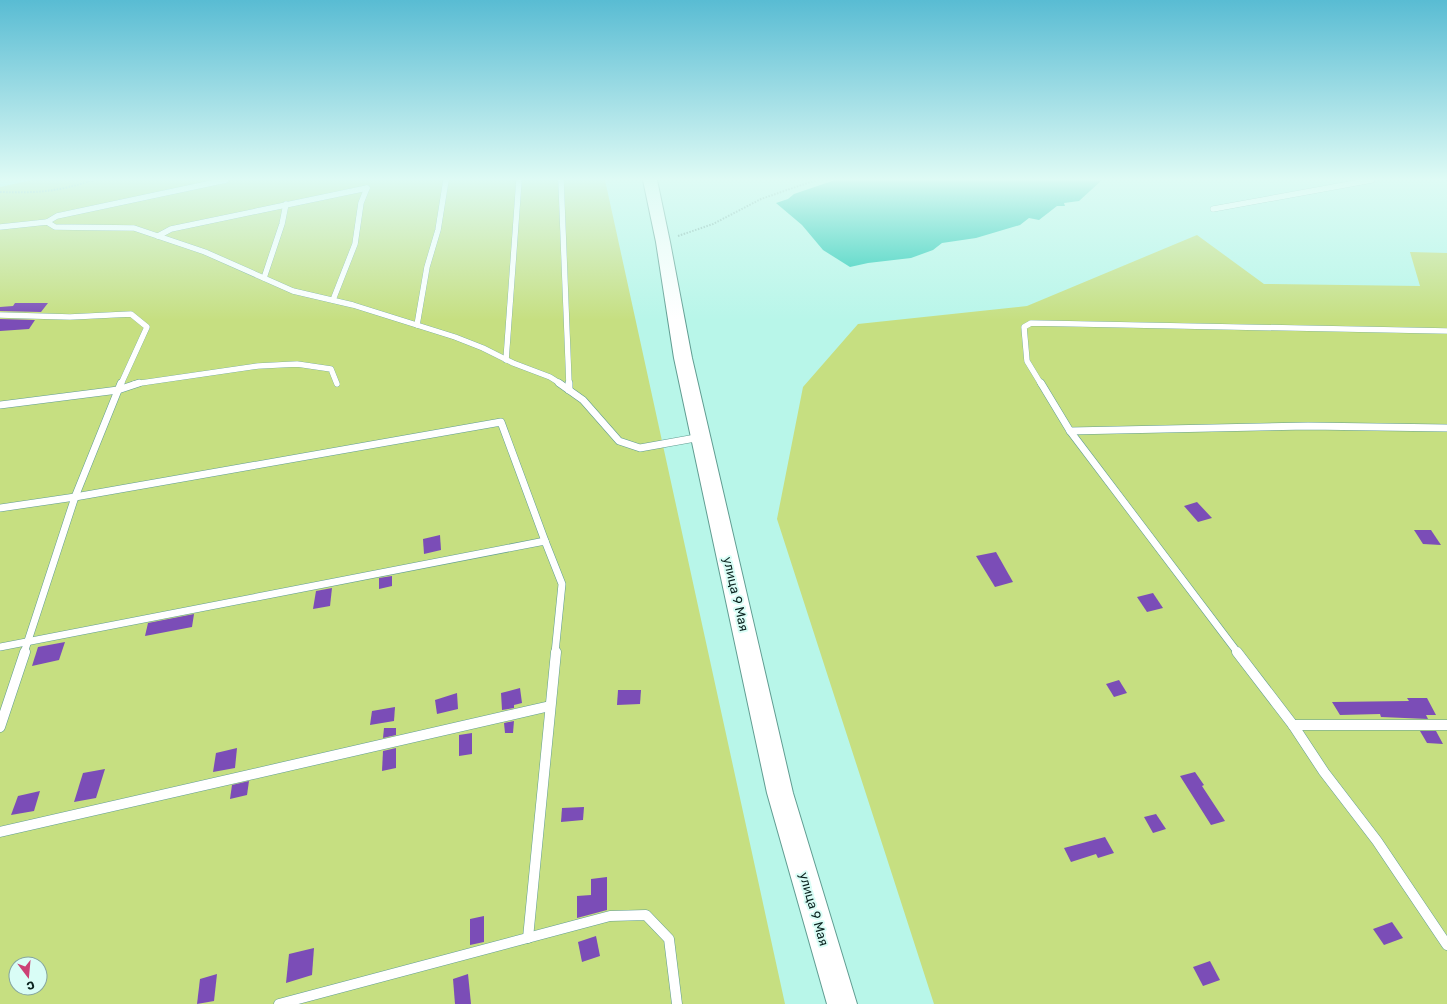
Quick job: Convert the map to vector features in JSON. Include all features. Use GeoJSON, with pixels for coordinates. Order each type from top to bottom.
{"type":"FeatureCollection","features":[{"type":"Feature","properties":{"kind":"main road","name":"улица 9 Мая"},"geometry":{"type":"LineString","coordinates":[[660,227],[683,358],[780,793],[842,1004]]}},
{"type":"Feature","properties":{"kind":"lane"},"geometry":{"type":"LineString","coordinates":[[89,227],[134,228],[205,252],[293,290],[333,300],[417,325],[476,346],[506,360],[550,377],[583,400],[619,441],[640,448],[664,445],[701,437]]}},
{"type":"Feature","properties":{"kind":"lane"},"geometry":{"type":"LineString","coordinates":[[158,236],[171,229],[181,227]]}},
{"type":"Feature","properties":{"kind":"lane"},"geometry":{"type":"LineString","coordinates":[[264,278],[281,227]]}},
{"type":"Feature","properties":{"kind":"lane"},"geometry":{"type":"LineString","coordinates":[[333,300],[356,244],[358,227]]}},
{"type":"Feature","properties":{"kind":"lane"},"geometry":{"type":"LineString","coordinates":[[417,325],[426,267],[439,227]]}},
{"type":"Feature","properties":{"kind":"lane"},"geometry":{"type":"LineString","coordinates":[[506,360],[516,227]]}},
{"type":"Feature","properties":{"kind":"lane"},"geometry":{"type":"LineString","coordinates":[[563,227],[568,390]]}},
{"type":"Feature","properties":{"kind":"lane"},"geometry":{"type":"LineString","coordinates":[[0,315],[70,317],[131,314],[146,327],[118,390],[74,497],[0,727]]}},
{"type":"Feature","properties":{"kind":"lane"},"geometry":{"type":"LineString","coordinates":[[1447,330],[1276,329],[1031,324],[1024,327],[1027,361],[1070,431],[1292,725],[1324,772],[1377,841],[1447,945]]}},
{"type":"Feature","properties":{"kind":"lane"},"geometry":{"type":"LineString","coordinates":[[0,405],[118,390],[135,384],[258,366],[297,364],[331,369],[337,384]]}},
{"type":"Feature","properties":{"kind":"lane"},"geometry":{"type":"LineString","coordinates":[[0,508],[74,497],[501,422],[562,584],[528,938]]}},
{"type":"Feature","properties":{"kind":"lane"},"geometry":{"type":"LineString","coordinates":[[1070,431],[1308,426],[1447,428]]}},
{"type":"Feature","properties":{"kind":"lane"},"geometry":{"type":"LineString","coordinates":[[0,647],[545,541]]}},
{"type":"Feature","properties":{"kind":"lane"},"geometry":{"type":"LineString","coordinates":[[0,832],[550,706]]}},
{"type":"Feature","properties":{"kind":"lane"},"geometry":{"type":"LineString","coordinates":[[1292,725],[1447,725]]}},
{"type":"Feature","properties":{"kind":"lane"},"geometry":{"type":"LineString","coordinates":[[279,1004],[610,916],[646,915],[669,939],[677,1004]]}},
{"type":"Feature","properties":{"kind":"path"},"geometry":{"type":"LineString","coordinates":[[663,242],[705,227]]}},
{"type":"Feature","properties":{"kind":"shaded area"},"geometry":{"type":"Polygon","coordinates":[[[0,227],[615,227],[785,1004],[0,1004],[0,227]]]}},
{"type":"Feature","properties":{"kind":"shaded area"},"geometry":{"type":"Polygon","coordinates":[[[804,227],[1014,227],[976,238],[942,243],[933,250],[911,258],[868,263],[850,267],[823,250],[804,227]]]}},
{"type":"Feature","properties":{"kind":"shaded area"},"geometry":{"type":"Polygon","coordinates":[[[1197,235],[1264,284],[1420,286],[1410,252],[1447,253],[1447,1004],[934,1004],[777,519],[803,387],[858,324],[1027,306],[1197,235]]]}},
{"type":"Feature","properties":{"kind":"building"},"geometry":{"type":"Polygon","coordinates":[[[15,303],[48,303],[41,312],[0,311],[0,307],[13,306],[15,303]]]}},
{"type":"Feature","properties":{"kind":"building"},"geometry":{"type":"Polygon","coordinates":[[[0,319],[35,320],[29,329],[0,331],[0,319]]]}},
{"type":"Feature","properties":{"kind":"building"},"geometry":{"type":"Polygon","coordinates":[[[1197,502],[1212,518],[1198,522],[1184,506],[1197,502]]]}},
{"type":"Feature","properties":{"kind":"building"},"geometry":{"type":"Polygon","coordinates":[[[1414,530],[1431,530],[1441,545],[1423,544],[1414,530]]]}},
{"type":"Feature","properties":{"kind":"building"},"geometry":{"type":"Polygon","coordinates":[[[440,535],[441,550],[424,554],[423,539],[440,535]]]}},
{"type":"Feature","properties":{"kind":"building"},"geometry":{"type":"Polygon","coordinates":[[[996,552],[1013,582],[995,587],[976,556],[996,552]]]}},
{"type":"Feature","properties":{"kind":"building"},"geometry":{"type":"Polygon","coordinates":[[[392,576],[392,586],[379,589],[379,578],[392,576]]]}},
{"type":"Feature","properties":{"kind":"building"},"geometry":{"type":"Polygon","coordinates":[[[332,588],[330,606],[313,609],[316,591],[332,588]]]}},
{"type":"Feature","properties":{"kind":"building"},"geometry":{"type":"Polygon","coordinates":[[[1153,593],[1163,608],[1147,612],[1137,597],[1153,593]]]}},
{"type":"Feature","properties":{"kind":"building"},"geometry":{"type":"Polygon","coordinates":[[[194,614],[192,627],[145,636],[148,623],[194,614]]]}},
{"type":"Feature","properties":{"kind":"building"},"geometry":{"type":"Polygon","coordinates":[[[65,642],[59,660],[32,666],[38,647],[65,642]]]}},
{"type":"Feature","properties":{"kind":"building"},"geometry":{"type":"Polygon","coordinates":[[[1119,680],[1127,693],[1114,697],[1106,684],[1119,680]]]}},
{"type":"Feature","properties":{"kind":"building"},"geometry":{"type":"Polygon","coordinates":[[[520,688],[522,703],[514,705],[514,708],[502,710],[501,693],[520,688]]]}},
{"type":"Feature","properties":{"kind":"building"},"geometry":{"type":"Polygon","coordinates":[[[618,690],[641,690],[640,704],[617,705],[618,690]]]}},
{"type":"Feature","properties":{"kind":"building"},"geometry":{"type":"Polygon","coordinates":[[[457,693],[458,709],[437,714],[435,700],[457,693]]]}},
{"type":"Feature","properties":{"kind":"building"},"geometry":{"type":"Polygon","coordinates":[[[1407,698],[1427,698],[1436,715],[1426,715],[1428,719],[1381,717],[1380,714],[1340,715],[1332,702],[1409,701],[1407,698]]]}},
{"type":"Feature","properties":{"kind":"building"},"geometry":{"type":"Polygon","coordinates":[[[395,707],[394,721],[370,725],[372,711],[395,707]]]}},
{"type":"Feature","properties":{"kind":"building"},"geometry":{"type":"Polygon","coordinates":[[[514,721],[513,733],[505,733],[504,723],[514,721]]]}},
{"type":"Feature","properties":{"kind":"building"},"geometry":{"type":"Polygon","coordinates":[[[384,728],[396,728],[396,735],[383,738],[384,728]]]}},
{"type":"Feature","properties":{"kind":"building"},"geometry":{"type":"Polygon","coordinates":[[[1420,731],[1436,731],[1443,744],[1427,743],[1420,731]]]}},
{"type":"Feature","properties":{"kind":"building"},"geometry":{"type":"Polygon","coordinates":[[[472,733],[472,754],[459,756],[459,735],[472,733]]]}},
{"type":"Feature","properties":{"kind":"building"},"geometry":{"type":"Polygon","coordinates":[[[237,748],[235,768],[213,772],[216,753],[237,748]]]}},
{"type":"Feature","properties":{"kind":"building"},"geometry":{"type":"Polygon","coordinates":[[[396,748],[396,768],[382,771],[383,751],[396,748]]]}},
{"type":"Feature","properties":{"kind":"building"},"geometry":{"type":"Polygon","coordinates":[[[105,769],[96,798],[74,802],[83,773],[105,769]]]}},
{"type":"Feature","properties":{"kind":"building"},"geometry":{"type":"Polygon","coordinates":[[[1195,772],[1204,785],[1202,786],[1225,821],[1211,825],[1180,776],[1195,772]]]}},
{"type":"Feature","properties":{"kind":"building"},"geometry":{"type":"Polygon","coordinates":[[[249,781],[247,795],[230,799],[232,785],[249,781]]]}},
{"type":"Feature","properties":{"kind":"building"},"geometry":{"type":"Polygon","coordinates":[[[40,791],[34,811],[11,815],[18,796],[40,791]]]}},
{"type":"Feature","properties":{"kind":"building"},"geometry":{"type":"Polygon","coordinates":[[[584,807],[583,820],[561,822],[562,808],[584,807]]]}},
{"type":"Feature","properties":{"kind":"building"},"geometry":{"type":"Polygon","coordinates":[[[1156,814],[1166,829],[1153,833],[1144,817],[1156,814]]]}},
{"type":"Feature","properties":{"kind":"building"},"geometry":{"type":"Polygon","coordinates":[[[1105,837],[1114,853],[1098,858],[1096,854],[1071,862],[1064,848],[1105,837]]]}},
{"type":"Feature","properties":{"kind":"building"},"geometry":{"type":"Polygon","coordinates":[[[607,877],[607,910],[577,918],[577,896],[591,895],[591,879],[607,877]]]}},
{"type":"Feature","properties":{"kind":"building"},"geometry":{"type":"Polygon","coordinates":[[[484,916],[484,942],[470,945],[470,919],[484,916]]]}},
{"type":"Feature","properties":{"kind":"building"},"geometry":{"type":"Polygon","coordinates":[[[1392,922],[1403,938],[1384,945],[1373,929],[1392,922]]]}},
{"type":"Feature","properties":{"kind":"building"},"geometry":{"type":"Polygon","coordinates":[[[596,936],[600,956],[582,962],[578,942],[596,936]]]}},
{"type":"Feature","properties":{"kind":"building"},"geometry":{"type":"Polygon","coordinates":[[[314,948],[312,975],[286,983],[289,954],[314,948]]]}},
{"type":"Feature","properties":{"kind":"building"},"geometry":{"type":"Polygon","coordinates":[[[1210,961],[1220,980],[1203,986],[1193,967],[1210,961]]]}},
{"type":"Feature","properties":{"kind":"building"},"geometry":{"type":"Polygon","coordinates":[[[217,974],[214,1001],[197,1004],[200,979],[217,974]]]}},
{"type":"Feature","properties":{"kind":"building"},"geometry":{"type":"Polygon","coordinates":[[[468,974],[471,1004],[455,1004],[453,979],[468,974]]]}}]}
